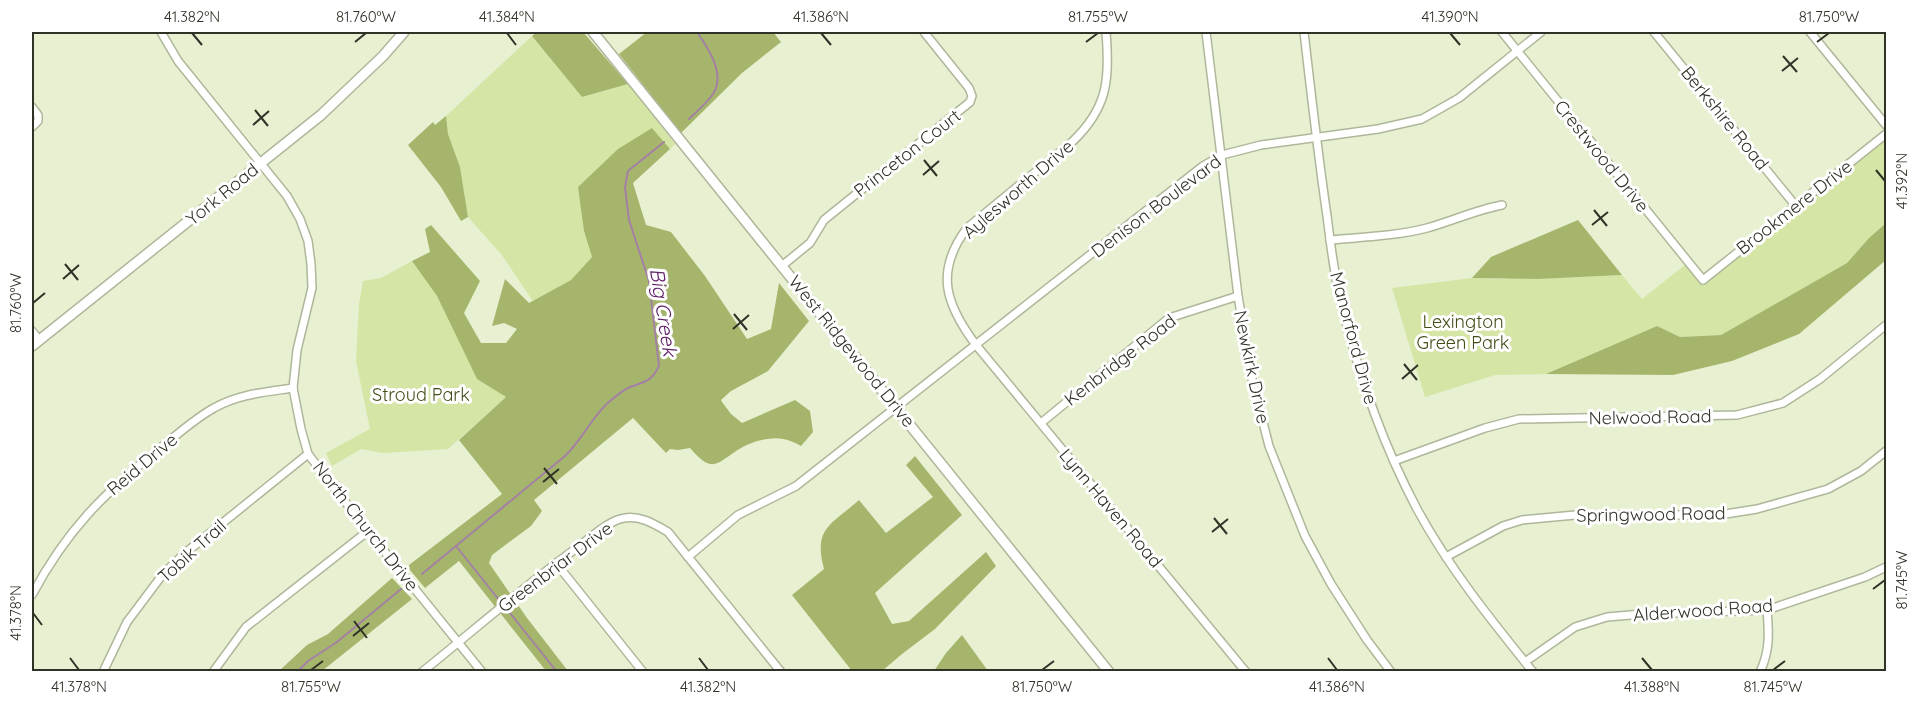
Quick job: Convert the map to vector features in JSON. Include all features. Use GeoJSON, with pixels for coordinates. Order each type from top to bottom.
{"type":"FeatureCollection","features":[{"type":"Feature","properties":{"kind":"main road","name":"York Road"},"geometry":{"type":"LineString","coordinates":[[35,343],[321,115],[383,56],[404,32]]}},
{"type":"Feature","properties":{"kind":"main road","name":"West Ridgewood Drive"},"geometry":{"type":"LineString","coordinates":[[593,32],[1110,672]]}},
{"type":"Feature","properties":{"kind":"street","name":"North Church Drive"},"geometry":{"type":"LineString","coordinates":[[161,32],[178,61],[287,196],[300,219],[308,241],[312,288],[297,350],[293,388],[308,453],[482,672]]}},
{"type":"Feature","properties":{"kind":"street","name":"Princeton Court"},"geometry":{"type":"LineString","coordinates":[[783,265],[810,243],[824,220],[970,102],[972,96],[969,88],[924,32]]}},
{"type":"Feature","properties":{"kind":"street","name":"Aylesworth Drive"},"geometry":{"type":"LineString","coordinates":[[976,345],[958,321],[950,302],[947,284],[949,262],[957,241],[968,228],[1085,130],[1100,106],[1107,86],[1109,66],[1106,32]]}},
{"type":"Feature","properties":{"kind":"street","name":"Newkirk Drive"},"geometry":{"type":"LineString","coordinates":[[1206,32],[1238,296],[1252,379],[1269,446],[1305,536],[1331,584],[1367,640],[1391,672]]}},
{"type":"Feature","properties":{"kind":"street","name":"Manorford Drive"},"geometry":{"type":"LineString","coordinates":[[1304,32],[1315,136],[1330,240],[1341,303],[1364,385],[1394,461],[1418,510],[1475,599],[1533,672]]}},
{"type":"Feature","properties":{"kind":"street","name":"Crestwood Drive"},"geometry":{"type":"LineString","coordinates":[[1502,32],[1703,280]]}},
{"type":"Feature","properties":{"kind":"street","name":"Denison Boulevard"},"geometry":{"type":"LineString","coordinates":[[688,557],[738,515],[796,486],[1203,166],[1222,154],[1315,136],[1378,129],[1422,119],[1459,98],[1541,32]]}},
{"type":"Feature","properties":{"kind":"street","name":"Berkshire Road"},"geometry":{"type":"LineString","coordinates":[[1654,32],[1795,205]]}},
{"type":"Feature","properties":{"kind":"street"},"geometry":{"type":"LineString","coordinates":[[1810,32],[1887,126]]}},
{"type":"Feature","properties":{"kind":"street"},"geometry":{"type":"LineString","coordinates":[[32,107],[38,115],[38,121],[32,127]]}},
{"type":"Feature","properties":{"kind":"street","name":"Brookmere Drive"},"geometry":{"type":"LineString","coordinates":[[1703,280],[1887,134]]}},
{"type":"Feature","properties":{"kind":"street"},"geometry":{"type":"LineString","coordinates":[[1330,240],[1391,235],[1426,228],[1502,205]]}},
{"type":"Feature","properties":{"kind":"street","name":"Kenbridge Road"},"geometry":{"type":"LineString","coordinates":[[1041,423],[1169,318],[1238,296]]}},
{"type":"Feature","properties":{"kind":"street","name":"Nelwood Road"},"geometry":{"type":"LineString","coordinates":[[1394,461],[1485,428],[1519,419],[1737,415],[1783,403],[1820,379],[1887,325]]}},
{"type":"Feature","properties":{"kind":"street"},"geometry":{"type":"LineString","coordinates":[[32,331],[35,343]]}},
{"type":"Feature","properties":{"kind":"street","name":"Lynn Haven Road"},"geometry":{"type":"LineString","coordinates":[[976,345],[1246,672]]}},
{"type":"Feature","properties":{"kind":"street","name":"Reid Drive"},"geometry":{"type":"LineString","coordinates":[[32,595],[50,562],[75,527],[121,480],[192,422],[215,407],[245,395],[293,388]]}},
{"type":"Feature","properties":{"kind":"street","name":"Springwood Road"},"geometry":{"type":"LineString","coordinates":[[1446,557],[1503,526],[1522,520],[1575,515],[1719,515],[1757,509],[1828,489],[1861,471],[1887,451]]}},
{"type":"Feature","properties":{"kind":"street","name":"Tobik Trail"},"geometry":{"type":"LineString","coordinates":[[103,672],[127,622],[163,574],[184,554],[308,453]]}},
{"type":"Feature","properties":{"kind":"street","name":"Greenbriar Drive"},"geometry":{"type":"LineString","coordinates":[[422,672],[556,563],[605,527],[619,519],[633,517],[649,521],[668,532],[781,672]]}},
{"type":"Feature","properties":{"kind":"street"},"geometry":{"type":"LineString","coordinates":[[213,672],[246,627],[368,531]]}},
{"type":"Feature","properties":{"kind":"street"},"geometry":{"type":"LineString","coordinates":[[556,563],[643,672]]}},
{"type":"Feature","properties":{"kind":"street","name":"Alderwood Road"},"geometry":{"type":"LineString","coordinates":[[1525,662],[1575,627],[1608,617],[1767,610],[1865,577],[1887,567]]}},
{"type":"Feature","properties":{"kind":"street"},"geometry":{"type":"LineString","coordinates":[[1760,672],[1767,658],[1770,636],[1767,610]]}},
{"type":"Feature","properties":{"kind":"green space"},"geometry":{"type":"Polygon","coordinates":[[[537,32],[583,32],[628,84],[582,97],[532,36],[537,32]]]}},
{"type":"Feature","properties":{"kind":"green space"},"geometry":{"type":"Polygon","coordinates":[[[647,32],[773,32],[781,42],[742,73],[681,133],[619,54],[647,32]]]}},
{"type":"Feature","properties":{"kind":"green space"},"geometry":{"type":"Polygon","coordinates":[[[532,36],[582,97],[628,84],[675,144],[670,149],[652,128],[584,231],[592,257],[571,280],[533,301],[501,254],[468,217],[460,167],[448,134],[446,116],[532,36]]]}},
{"type":"Feature","properties":{"kind":"green space"},"geometry":{"type":"Polygon","coordinates":[[[446,116],[448,134],[460,167],[468,217],[461,221],[441,187],[408,145],[433,122],[435,125],[446,116]]]}},
{"type":"Feature","properties":{"kind":"green space"},"geometry":{"type":"Polygon","coordinates":[[[652,128],[670,149],[633,183],[646,225],[671,232],[705,276],[747,339],[771,329],[779,283],[809,321],[768,371],[731,391],[721,400],[722,402],[742,423],[795,400],[810,411],[813,432],[801,446],[785,439],[768,439],[745,446],[721,462],[710,464],[698,457],[690,448],[670,449],[666,453],[633,418],[534,500],[542,511],[531,526],[492,555],[489,563],[527,618],[568,671],[546,671],[459,561],[425,588],[410,570],[409,565],[502,494],[459,440],[506,397],[477,379],[437,296],[412,261],[430,252],[425,229],[431,225],[480,281],[464,313],[481,343],[506,343],[517,329],[504,323],[492,326],[505,279],[529,303],[571,280],[592,257],[584,231],[578,187],[618,149],[652,128]]]}},
{"type":"Feature","properties":{"kind":"green space","name":"Lexington Green Park"},"geometry":{"type":"Polygon","coordinates":[[[1886,137],[1886,223],[1847,263],[1721,335],[1680,337],[1657,326],[1546,374],[1495,375],[1425,397],[1392,288],[1472,278],[1538,279],[1622,275],[1642,299],[1685,265],[1696,279],[1705,281],[1886,137]]]}},
{"type":"Feature","properties":{"kind":"green space"},"geometry":{"type":"Polygon","coordinates":[[[1578,220],[1622,275],[1538,279],[1472,278],[1491,257],[1578,220]]]}},
{"type":"Feature","properties":{"kind":"green space"},"geometry":{"type":"Polygon","coordinates":[[[1886,223],[1886,260],[1799,334],[1732,361],[1673,375],[1546,374],[1657,326],[1680,337],[1721,335],[1847,263],[1886,223]]]}},
{"type":"Feature","properties":{"kind":"green space","name":"Stroud Park"},"geometry":{"type":"Polygon","coordinates":[[[412,261],[437,296],[477,379],[506,397],[448,449],[383,453],[361,449],[332,466],[326,453],[370,429],[356,361],[359,304],[363,281],[381,278],[412,261]]]}},
{"type":"Feature","properties":{"kind":"green space"},"geometry":{"type":"Polygon","coordinates":[[[915,456],[962,515],[875,593],[892,624],[909,621],[986,552],[996,566],[935,629],[882,671],[852,671],[792,595],[824,569],[821,544],[827,528],[859,500],[886,533],[933,497],[906,465],[915,456]]]}},
{"type":"Feature","properties":{"kind":"green space"},"geometry":{"type":"Polygon","coordinates":[[[392,578],[412,599],[322,671],[279,671],[307,645],[328,634],[392,578]]]}},
{"type":"Feature","properties":{"kind":"green space"},"geometry":{"type":"Polygon","coordinates":[[[962,635],[988,671],[934,671],[946,653],[962,635]]]}},
{"type":"Feature","properties":{"kind":"waterway","name":"Big Creek"},"geometry":{"type":"LineString","coordinates":[[689,119],[713,94],[718,78],[714,61],[697,32]]}},
{"type":"Feature","properties":{"kind":"waterway","name":"Big Creek"},"geometry":{"type":"LineString","coordinates":[[422,574],[565,456],[610,401],[627,388],[648,380],[659,366],[649,281],[629,220],[625,187],[628,171],[664,142]]}},
{"type":"Feature","properties":{"kind":"waterway"},"geometry":{"type":"LineString","coordinates":[[456,546],[499,600]]}},
{"type":"Feature","properties":{"kind":"waterway","name":"Big Creek"},"geometry":{"type":"LineString","coordinates":[[297,672],[401,589]]}},
{"type":"Feature","properties":{"kind":"waterway"},"geometry":{"type":"LineString","coordinates":[[510,613],[557,672]]}}]}
